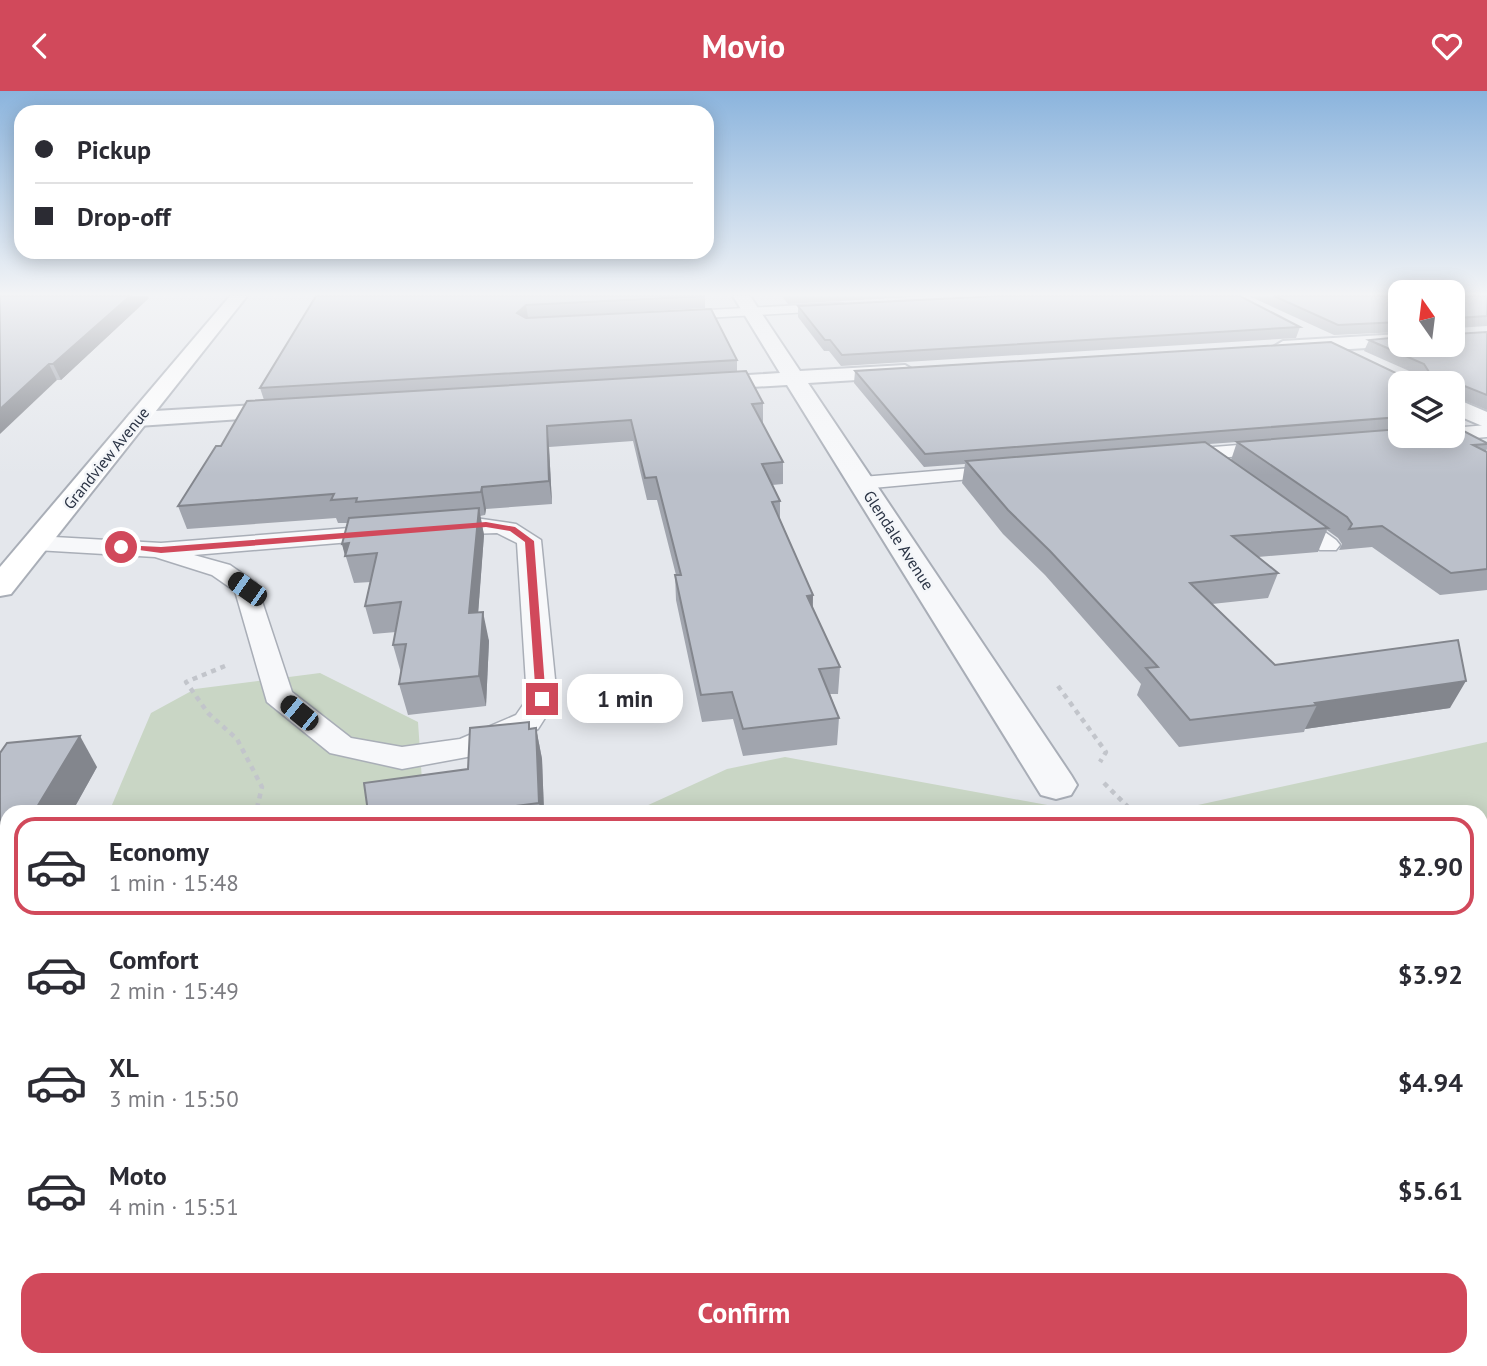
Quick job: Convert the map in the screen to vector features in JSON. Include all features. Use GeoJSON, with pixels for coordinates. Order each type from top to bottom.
{"type":"FeatureCollection","features":[{"type":"Feature","properties":{"kind":"main road","name":"Grandview Avenue"},"geometry":{"type":"LineString","coordinates":[[0,587],[190,356]]}},
{"type":"Feature","properties":{"kind":"street","name":"Glendale Avenue"},"geometry":{"type":"LineString","coordinates":[[779,356],[1056,785]]}},
{"type":"Feature","properties":{"kind":"street"},"geometry":{"type":"LineString","coordinates":[[1352,356],[1367,363]]}},
{"type":"Feature","properties":{"kind":"street"},"geometry":{"type":"LineString","coordinates":[[677,386],[927,370]]}},
{"type":"Feature","properties":{"kind":"street"},"geometry":{"type":"LineString","coordinates":[[138,419],[308,409]]}},
{"type":"Feature","properties":{"kind":"street"},"geometry":{"type":"LineString","coordinates":[[1465,410],[1487,421]]}},
{"type":"Feature","properties":{"kind":"lane"},"geometry":{"type":"LineString","coordinates":[[1465,432],[1487,431]]}},
{"type":"Feature","properties":{"kind":"lane"},"geometry":{"type":"LineString","coordinates":[[1163,458],[1300,446]]}},
{"type":"Feature","properties":{"kind":"lane"},"geometry":{"type":"LineString","coordinates":[[1203,454],[1233,476]]}},
{"type":"Feature","properties":{"kind":"lane"},"geometry":{"type":"LineString","coordinates":[[862,483],[1028,469]]}},
{"type":"Feature","properties":{"kind":"lane"},"geometry":{"type":"LineString","coordinates":[[1272,505],[1328,545]]}},
{"type":"Feature","properties":{"kind":"lane"},"geometry":{"type":"LineString","coordinates":[[36,543],[161,550],[486,525],[512,528],[529,541],[542,699],[527,722],[467,748],[402,758],[341,747],[278,696],[247,589],[221,570],[168,555],[161,550]]}},
{"type":"Feature","properties":{"kind":"path"},"geometry":{"type":"LineString","coordinates":[[186,682],[208,713],[237,739],[262,787],[258,805]]}},
{"type":"Feature","properties":{"kind":"path"},"geometry":{"type":"LineString","coordinates":[[1096,783],[1106,783],[1126,805]]}},
{"type":"Feature","properties":{"kind":"green space"},"geometry":{"type":"Polygon","coordinates":[[[320,673],[418,722],[424,805],[112,805],[151,713],[195,689],[320,673]]]}},
{"type":"Feature","properties":{"kind":"green space"},"geometry":{"type":"Polygon","coordinates":[[[1487,742],[1487,805],[1198,805],[1487,742]]]}},
{"type":"Feature","properties":{"kind":"green space"},"geometry":{"type":"Polygon","coordinates":[[[785,757],[1047,805],[648,805],[727,769],[785,757]]]}},
{"type":"Feature","properties":{"kind":"building"},"geometry":{"type":"Polygon","coordinates":[[[0,356],[63,356],[53,364],[49,364],[0,409],[0,356]]]}},
{"type":"Feature","properties":{"kind":"building"},"geometry":{"type":"Polygon","coordinates":[[[280,356],[735,356],[737,360],[260,388],[280,356]]]}},
{"type":"Feature","properties":{"kind":"building"},"geometry":{"type":"Polygon","coordinates":[[[1109,356],[1359,356],[1391,371],[1388,371],[1388,418],[925,454],[855,371],[1109,356]]]}},
{"type":"Feature","properties":{"kind":"building"},"geometry":{"type":"Polygon","coordinates":[[[1487,356],[1487,395],[1465,386],[1465,371],[1428,371],[1424,364],[1408,357],[1487,356]]]}},
{"type":"Feature","properties":{"kind":"building"},"geometry":{"type":"Polygon","coordinates":[[[746,371],[763,403],[752,404],[783,462],[762,464],[780,501],[772,502],[813,595],[807,596],[840,667],[819,669],[839,718],[743,729],[732,692],[701,695],[675,575],[681,575],[656,477],[645,478],[631,420],[547,426],[549,481],[482,487],[481,492],[356,502],[357,498],[331,500],[334,494],[178,506],[216,446],[221,446],[247,401],[746,371]]]}},
{"type":"Feature","properties":{"kind":"building"},"geometry":{"type":"Polygon","coordinates":[[[1388,430],[1388,448],[1465,448],[1465,432],[1487,443],[1473,445],[1487,452],[1487,569],[1451,573],[1382,526],[1349,529],[1352,524],[1347,517],[1237,442],[1388,430]]]}},
{"type":"Feature","properties":{"kind":"building"},"geometry":{"type":"Polygon","coordinates":[[[1205,442],[1328,528],[1232,536],[1278,573],[1190,583],[1275,665],[1458,640],[1466,681],[1315,703],[1317,705],[1190,720],[1146,668],[1158,667],[1008,510],[966,461],[1205,442]]]}},
{"type":"Feature","properties":{"kind":"building"},"geometry":{"type":"Polygon","coordinates":[[[479,508],[469,613],[483,612],[479,676],[399,684],[406,644],[393,645],[401,602],[365,606],[377,553],[345,556],[349,543],[342,544],[349,518],[479,508]]]}},
{"type":"Feature","properties":{"kind":"building"},"geometry":{"type":"Polygon","coordinates":[[[529,722],[529,729],[536,728],[539,803],[367,805],[364,783],[468,769],[470,728],[529,722]]]}},
{"type":"Feature","properties":{"kind":"building"},"geometry":{"type":"Polygon","coordinates":[[[80,736],[38,805],[0,805],[0,753],[7,743],[80,736]]]}},
{"type":"Feature","properties":{"kind":"route"},"geometry":{"type":"LineString","coordinates":[[121,547],[161,550],[486,525],[512,528],[529,541],[542,699]]}}]}
